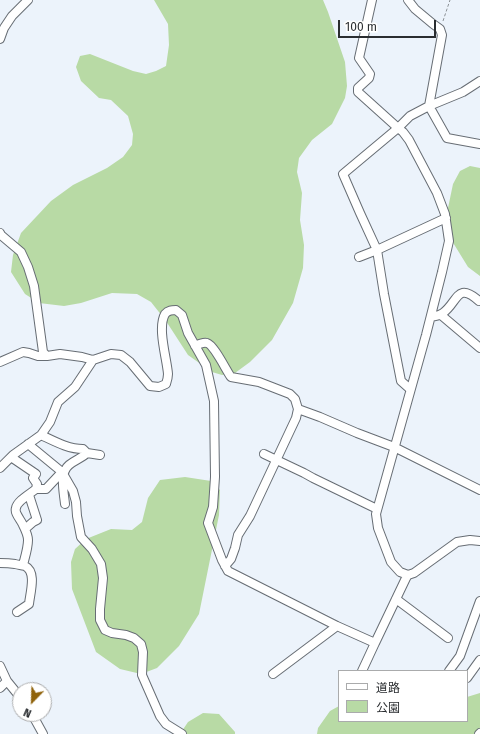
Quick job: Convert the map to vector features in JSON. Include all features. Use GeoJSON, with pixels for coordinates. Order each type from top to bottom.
{"type":"FeatureCollection","features":[{"type":"Feature","properties":{"kind":"street"},"geometry":{"type":"LineString","coordinates":[[0,39],[4,28],[12,16],[28,0]]}},
{"type":"Feature","properties":{"kind":"street"},"geometry":{"type":"LineString","coordinates":[[372,0],[359,58],[370,74],[369,78],[358,88],[358,92],[403,132],[409,140],[437,193],[445,214],[449,241],[430,317],[377,509],[376,514],[378,528],[391,562],[400,572],[408,575],[414,573],[457,542],[470,540],[480,542]]}},
{"type":"Feature","properties":{"kind":"street"},"geometry":{"type":"LineString","coordinates":[[408,0],[415,9],[440,29],[442,35],[429,106],[447,138],[480,144]]}},
{"type":"Feature","properties":{"kind":"street"},"geometry":{"type":"LineString","coordinates":[[410,389],[402,381],[384,294],[377,250],[343,174],[398,128],[410,116],[429,106],[463,92],[480,81]]}},
{"type":"Feature","properties":{"kind":"street"},"geometry":{"type":"LineString","coordinates":[[359,257],[446,218]]}},
{"type":"Feature","properties":{"kind":"street"},"geometry":{"type":"LineString","coordinates":[[0,233],[21,252],[28,267],[34,286],[43,352],[47,356]]}},
{"type":"Feature","properties":{"kind":"street"},"geometry":{"type":"LineString","coordinates":[[430,317],[441,315],[462,293],[472,295],[479,301]]}},
{"type":"Feature","properties":{"kind":"street"},"geometry":{"type":"LineString","coordinates":[[0,362],[23,352],[38,356],[60,354],[93,360],[111,354],[121,355],[130,362],[150,386],[159,387],[166,384],[168,376],[162,323],[166,313],[171,310],[176,310],[182,315],[188,333],[206,365],[214,401],[215,477],[213,507],[208,523],[225,566],[228,571],[337,626],[375,643]]}},
{"type":"Feature","properties":{"kind":"street"},"geometry":{"type":"LineString","coordinates":[[441,315],[480,348]]}},
{"type":"Feature","properties":{"kind":"street"},"geometry":{"type":"LineString","coordinates":[[195,346],[202,343],[208,343],[213,346],[231,377],[259,382],[290,394],[295,399],[298,409],[296,418],[250,516],[238,535],[231,559],[225,566]]}},
{"type":"Feature","properties":{"kind":"street"},"geometry":{"type":"LineString","coordinates":[[0,468],[11,457],[41,435],[50,422],[58,402],[75,387],[93,360]]}},
{"type":"Feature","properties":{"kind":"street"},"geometry":{"type":"LineString","coordinates":[[298,409],[320,416],[394,448],[480,490]]}},
{"type":"Feature","properties":{"kind":"street"},"geometry":{"type":"LineString","coordinates":[[41,435],[75,449],[82,449],[87,453],[100,456]]}},
{"type":"Feature","properties":{"kind":"street"},"geometry":{"type":"LineString","coordinates":[[28,444],[62,473],[73,491],[81,537],[92,549],[101,564],[103,578],[100,620],[105,630],[134,638],[141,644],[144,652],[142,675],[160,716],[166,724],[182,734]]}},
{"type":"Feature","properties":{"kind":"street"},"geometry":{"type":"LineString","coordinates":[[23,565],[28,540],[25,529],[15,511],[16,507],[22,498],[29,495],[36,489],[46,489],[68,466],[84,457],[87,453]]}},
{"type":"Feature","properties":{"kind":"street"},"geometry":{"type":"LineString","coordinates":[[264,454],[377,509]]}},
{"type":"Feature","properties":{"kind":"street"},"geometry":{"type":"LineString","coordinates":[[11,457],[36,474],[34,478],[37,484],[36,489]]}},
{"type":"Feature","properties":{"kind":"street"},"geometry":{"type":"LineString","coordinates":[[62,473],[65,504]]}},
{"type":"Feature","properties":{"kind":"street"},"geometry":{"type":"LineString","coordinates":[[25,529],[37,520],[29,495]]}},
{"type":"Feature","properties":{"kind":"street"},"geometry":{"type":"LineString","coordinates":[[0,563],[10,562],[17,565],[23,565],[32,573],[29,604],[17,612]]}},
{"type":"Feature","properties":{"kind":"street"},"geometry":{"type":"LineString","coordinates":[[362,670],[408,575]]}},
{"type":"Feature","properties":{"kind":"street"},"geometry":{"type":"LineString","coordinates":[[396,599],[448,638]]}},
{"type":"Feature","properties":{"kind":"street"},"geometry":{"type":"LineString","coordinates":[[450,670],[460,656],[480,601]]}},
{"type":"Feature","properties":{"kind":"street"},"geometry":{"type":"LineString","coordinates":[[273,674],[337,626]]}},
{"type":"Feature","properties":{"kind":"street"},"geometry":{"type":"LineString","coordinates":[[468,677],[480,660]]}},
{"type":"Feature","properties":{"kind":"street"},"geometry":{"type":"LineString","coordinates":[[0,666],[12,687]]}},
{"type":"Feature","properties":{"kind":"street"},"geometry":{"type":"LineString","coordinates":[[0,688],[7,680]]}},
{"type":"Feature","properties":{"kind":"street"},"geometry":{"type":"LineString","coordinates":[[36,722],[43,734]]}},
{"type":"Feature","properties":{"kind":"path"},"geometry":{"type":"LineString","coordinates":[[440,29],[450,0]]}},
{"type":"Feature","properties":{"kind":"green space"},"geometry":{"type":"Polygon","coordinates":[[[154,0],[323,0],[345,62],[347,86],[345,98],[332,124],[312,140],[299,158],[297,172],[302,193],[300,220],[304,245],[303,268],[293,303],[272,340],[250,362],[235,373],[222,375],[212,372],[188,355],[166,321],[151,302],[137,294],[112,293],[81,303],[64,306],[39,303],[25,294],[11,272],[13,255],[21,233],[51,201],[73,185],[107,168],[123,157],[132,145],[133,134],[128,116],[111,100],[99,98],[81,81],[76,67],[80,56],[90,54],[133,71],[146,74],[166,66],[169,45],[168,24],[154,0]]]}},
{"type":"Feature","properties":{"kind":"green space"},"geometry":{"type":"Polygon","coordinates":[[[470,166],[480,168],[480,276],[468,267],[452,241],[448,208],[453,184],[460,171],[470,166]]]}},
{"type":"Feature","properties":{"kind":"green space"},"geometry":{"type":"Polygon","coordinates":[[[185,477],[211,481],[220,490],[219,515],[199,614],[179,646],[157,668],[141,674],[120,669],[96,652],[72,589],[71,562],[75,549],[86,539],[111,529],[132,530],[142,522],[148,498],[160,480],[185,477]]]}},
{"type":"Feature","properties":{"kind":"green space"},"geometry":{"type":"Polygon","coordinates":[[[480,693],[480,734],[317,734],[318,728],[330,711],[338,707],[338,722],[468,722],[468,697],[480,693]]]}},
{"type":"Feature","properties":{"kind":"green space"},"geometry":{"type":"Polygon","coordinates":[[[203,713],[219,714],[235,732],[235,734],[180,734],[188,722],[203,713]]]}}]}
